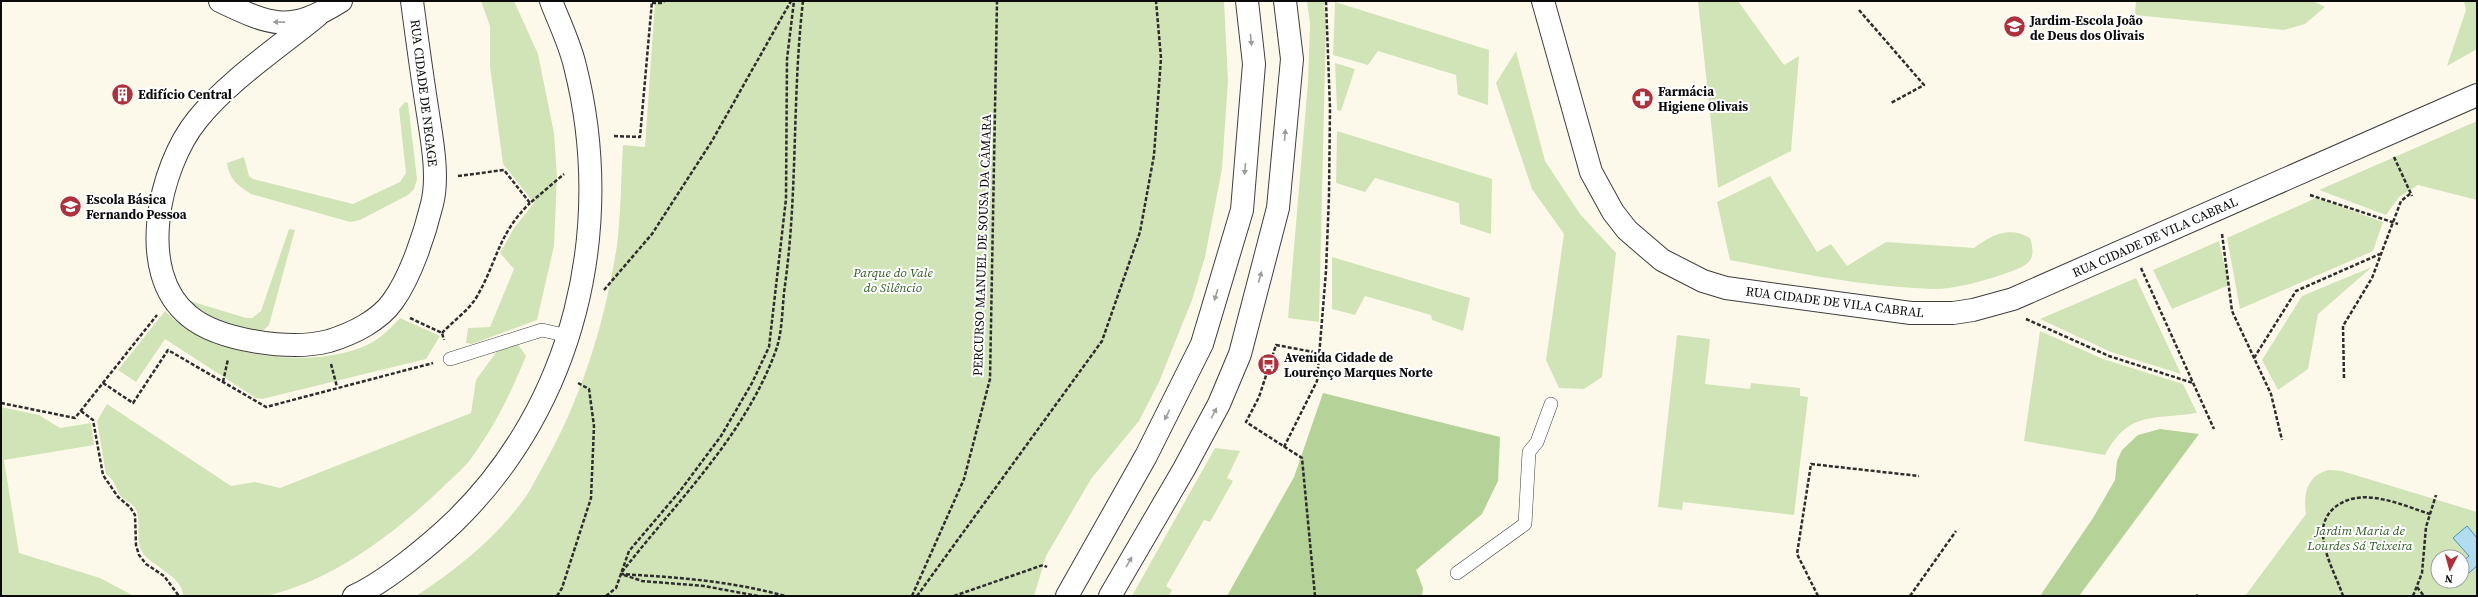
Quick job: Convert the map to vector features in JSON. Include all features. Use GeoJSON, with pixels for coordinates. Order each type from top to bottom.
{"type":"FeatureCollection","features":[{"type":"Feature","properties":{"kind":"street"},"geometry":{"type":"LineString","coordinates":[[220,1],[250,16],[273,23],[294,22],[317,16],[341,1]]}},
{"type":"Feature","properties":{"kind":"street","name":"RUA CIDADE DE NEGAGE"},"geometry":{"type":"LineString","coordinates":[[317,16],[225,92],[197,120],[178,149],[165,181],[158,221],[159,260],[167,290],[188,316],[219,333],[261,341],[299,344],[327,341],[354,332],[375,319],[393,302],[414,258],[433,202],[434,157],[412,1]]}},
{"type":"Feature","properties":{"kind":"street"},"geometry":{"type":"LineString","coordinates":[[354,596],[433,542],[479,498],[516,449],[548,390],[568,336],[581,289],[589,241],[591,188],[588,142],[575,65],[551,1]]}},
{"type":"Feature","properties":{"kind":"street"},"geometry":{"type":"LineString","coordinates":[[1067,596],[1146,456],[1202,344],[1238,225],[1242,210],[1254,64],[1247,1]]}},
{"type":"Feature","properties":{"kind":"street"},"geometry":{"type":"LineString","coordinates":[[1110,596],[1184,469],[1218,404],[1240,354],[1278,208],[1292,59],[1285,1]]}},
{"type":"Feature","properties":{"kind":"street","name":"RUA CIDADE DE VILA CABRAL"},"geometry":{"type":"LineString","coordinates":[[1543,1],[1590,172],[1612,212],[1644,246],[1682,272],[1726,288],[1911,314],[1960,312],[2013,300],[2477,95]]}},
{"type":"Feature","properties":{"kind":"lane"},"geometry":{"type":"LineString","coordinates":[[450,359],[542,330],[568,336]]}},
{"type":"Feature","properties":{"kind":"lane"},"geometry":{"type":"LineString","coordinates":[[1457,573],[1525,524],[1529,452],[1537,442],[1551,404]]}},
{"type":"Feature","properties":{"kind":"path"},"geometry":{"type":"LineString","coordinates":[[614,136],[640,137],[652,2],[663,3],[664,1]]}},
{"type":"Feature","properties":{"kind":"path"},"geometry":{"type":"LineString","coordinates":[[604,290],[652,234],[704,154],[792,1]]}},
{"type":"Feature","properties":{"kind":"path"},"geometry":{"type":"LineString","coordinates":[[606,596],[616,588],[629,551],[680,491],[721,436],[752,383],[769,347],[786,198],[787,59],[792,1]]}},
{"type":"Feature","properties":{"kind":"path"},"geometry":{"type":"LineString","coordinates":[[620,574],[727,441],[759,388],[776,348],[794,199],[796,59],[803,1]]}},
{"type":"Feature","properties":{"kind":"path","name":"PERCURSO MANUEL DE SOUSA DA CÂMARA"},"geometry":{"type":"LineString","coordinates":[[912,596],[964,479],[990,379],[998,1]]}},
{"type":"Feature","properties":{"kind":"path"},"geometry":{"type":"LineString","coordinates":[[917,596],[1102,341],[1140,232],[1154,155],[1161,58],[1156,1]]}},
{"type":"Feature","properties":{"kind":"path"},"geometry":{"type":"LineString","coordinates":[[1284,446],[1317,381],[1326,271],[1329,196],[1330,100],[1326,1]]}},
{"type":"Feature","properties":{"kind":"path"},"geometry":{"type":"LineString","coordinates":[[1859,10],[1924,85],[1891,103]]}},
{"type":"Feature","properties":{"kind":"path"},"geometry":{"type":"LineString","coordinates":[[2344,378],[2343,326],[2372,278],[2401,201],[2411,195],[2392,152]]}},
{"type":"Feature","properties":{"kind":"path"},"geometry":{"type":"LineString","coordinates":[[456,176],[504,170],[530,203]]}},
{"type":"Feature","properties":{"kind":"path"},"geometry":{"type":"LineString","coordinates":[[407,317],[442,333],[476,299],[504,236],[518,214],[564,174]]}},
{"type":"Feature","properties":{"kind":"path"},"geometry":{"type":"LineString","coordinates":[[2309,194],[2398,224]]}},
{"type":"Feature","properties":{"kind":"path"},"geometry":{"type":"LineString","coordinates":[[2221,228],[2232,311],[2271,394],[2282,440]]}},
{"type":"Feature","properties":{"kind":"path"},"geometry":{"type":"LineString","coordinates":[[2254,358],[2296,292],[2381,254]]}},
{"type":"Feature","properties":{"kind":"path"},"geometry":{"type":"LineString","coordinates":[[2139,264],[2214,430]]}},
{"type":"Feature","properties":{"kind":"path"},"geometry":{"type":"LineString","coordinates":[[2019,316],[2109,356],[2193,383]]}},
{"type":"Feature","properties":{"kind":"path"},"geometry":{"type":"LineString","coordinates":[[1,403],[75,418],[152,321]]}},
{"type":"Feature","properties":{"kind":"path"},"geometry":{"type":"LineString","coordinates":[[1315,596],[1302,458],[1246,422],[1259,397],[1276,345],[1319,353]]}},
{"type":"Feature","properties":{"kind":"path"},"geometry":{"type":"LineString","coordinates":[[103,383],[133,403],[168,350],[266,407],[337,387],[450,359]]}},
{"type":"Feature","properties":{"kind":"path"},"geometry":{"type":"LineString","coordinates":[[223,382],[230,352]]}},
{"type":"Feature","properties":{"kind":"path"},"geometry":{"type":"LineString","coordinates":[[330,359],[337,387]]}},
{"type":"Feature","properties":{"kind":"path"},"geometry":{"type":"LineString","coordinates":[[557,596],[562,588],[590,498],[594,426],[589,388],[578,383]]}},
{"type":"Feature","properties":{"kind":"path"},"geometry":{"type":"LineString","coordinates":[[81,410],[93,420],[103,475],[118,497],[130,507],[135,515],[136,545],[139,555],[146,564],[164,576],[179,596]]}},
{"type":"Feature","properties":{"kind":"path"},"geometry":{"type":"LineString","coordinates":[[1818,596],[1797,554],[1811,464],[1919,476]]}},
{"type":"Feature","properties":{"kind":"path"},"geometry":{"type":"LineString","coordinates":[[2412,596],[2417,587],[2425,559],[2426,527],[2436,496]]}},
{"type":"Feature","properties":{"kind":"path"},"geometry":{"type":"LineString","coordinates":[[2343,596],[2323,540],[2324,526],[2331,511],[2344,502],[2366,497],[2380,499],[2430,514]]}},
{"type":"Feature","properties":{"kind":"path"},"geometry":{"type":"LineString","coordinates":[[1910,596],[1956,531]]}},
{"type":"Feature","properties":{"kind":"path"},"geometry":{"type":"LineString","coordinates":[[954,596],[1042,565],[1047,567]]}},
{"type":"Feature","properties":{"kind":"path"},"geometry":{"type":"LineString","coordinates":[[620,574],[642,581],[704,586],[758,596]]}},
{"type":"Feature","properties":{"kind":"path"},"geometry":{"type":"LineString","coordinates":[[620,574],[677,577],[725,583],[785,596]]}},
{"type":"Feature","properties":{"kind":"path"},"geometry":{"type":"LineString","coordinates":[[2417,587],[2424,596]]}},
{"type":"Feature","properties":{"kind":"green space"},"geometry":{"type":"Polygon","coordinates":[[[481,1],[514,1],[538,54],[554,133],[557,177],[554,246],[537,320],[472,344],[466,343],[468,328],[490,327],[514,269],[500,253],[514,228],[534,203],[503,164],[490,66],[490,26],[481,1]]]}},
{"type":"Feature","properties":{"kind":"green space","name":"Parque do Vale do Silêncio"},"geometry":{"type":"Polygon","coordinates":[[[655,1],[1224,1],[1228,81],[1222,169],[1205,257],[1192,300],[1159,382],[1139,421],[1091,479],[1046,556],[1034,596],[416,596],[460,564],[488,540],[513,513],[529,492],[556,442],[580,388],[598,332],[612,274],[617,245],[623,145],[645,147],[655,1]]]}},
{"type":"Feature","properties":{"kind":"green space"},"geometry":{"type":"Polygon","coordinates":[[[1307,1],[1324,1],[1326,23],[1319,322],[1288,318],[1308,82],[1310,24],[1307,1]]]}},
{"type":"Feature","properties":{"kind":"green space"},"geometry":{"type":"Polygon","coordinates":[[[1698,1],[1738,1],[1784,65],[1799,56],[1791,151],[1718,188],[1698,1]]]}},
{"type":"Feature","properties":{"kind":"green space"},"geometry":{"type":"Polygon","coordinates":[[[2136,1],[2313,1],[2325,7],[2305,24],[2284,30],[2135,15],[2136,1]]]}},
{"type":"Feature","properties":{"kind":"green space"},"geometry":{"type":"Polygon","coordinates":[[[2464,1],[2477,1],[2477,49],[2447,66],[2466,10],[2464,1]]]}},
{"type":"Feature","properties":{"kind":"green space"},"geometry":{"type":"Polygon","coordinates":[[[1335,2],[1489,50],[1488,105],[1458,95],[1456,75],[1378,51],[1368,65],[1333,55],[1335,2]]]}},
{"type":"Feature","properties":{"kind":"green space"},"geometry":{"type":"Polygon","coordinates":[[[1516,51],[1545,161],[1580,214],[1616,253],[1602,377],[1584,389],[1559,388],[1546,360],[1564,234],[1532,189],[1496,83],[1516,51]]]}},
{"type":"Feature","properties":{"kind":"green space"},"geometry":{"type":"Polygon","coordinates":[[[1335,63],[1355,69],[1341,111],[1337,110],[1335,63]]]}},
{"type":"Feature","properties":{"kind":"green space"},"geometry":{"type":"Polygon","coordinates":[[[405,102],[408,103],[417,179],[414,189],[408,195],[360,220],[350,222],[251,194],[235,182],[228,169],[227,163],[244,157],[249,176],[253,179],[353,204],[400,182],[406,173],[399,109],[405,102]]]}},
{"type":"Feature","properties":{"kind":"green space"},"geometry":{"type":"Polygon","coordinates":[[[2477,121],[2477,200],[2418,185],[2399,197],[2386,215],[2319,190],[2477,121]]]}},
{"type":"Feature","properties":{"kind":"green space"},"geometry":{"type":"Polygon","coordinates":[[[1337,131],[1492,179],[1491,234],[1460,224],[1459,203],[1375,178],[1365,192],[1336,183],[1337,131]]]}},
{"type":"Feature","properties":{"kind":"green space"},"geometry":{"type":"Polygon","coordinates":[[[1770,176],[1817,252],[1831,244],[1847,266],[1886,242],[1974,248],[1993,236],[2007,232],[2015,232],[2030,238],[2032,246],[2031,258],[2024,266],[1996,277],[1942,289],[1908,288],[1857,282],[1730,260],[1717,202],[1770,176]]]}},
{"type":"Feature","properties":{"kind":"green space"},"geometry":{"type":"Polygon","coordinates":[[[2316,198],[2383,222],[2373,251],[2240,309],[2227,238],[2316,198]]]}},
{"type":"Feature","properties":{"kind":"green space"},"geometry":{"type":"Polygon","coordinates":[[[289,229],[295,230],[269,325],[260,332],[249,333],[237,331],[224,326],[180,298],[246,318],[252,318],[261,311],[289,229]]]}},
{"type":"Feature","properties":{"kind":"green space"},"geometry":{"type":"Polygon","coordinates":[[[2219,241],[2229,285],[2172,309],[2153,270],[2219,241]]]}},
{"type":"Feature","properties":{"kind":"green space"},"geometry":{"type":"Polygon","coordinates":[[[1332,257],[1470,298],[1463,331],[1432,320],[1431,315],[1365,296],[1355,315],[1332,309],[1332,257]]]}},
{"type":"Feature","properties":{"kind":"green space"},"geometry":{"type":"Polygon","coordinates":[[[2372,267],[2318,314],[2308,369],[2278,390],[2262,360],[2302,296],[2372,267]]]}},
{"type":"Feature","properties":{"kind":"green space"},"geometry":{"type":"Polygon","coordinates":[[[2136,278],[2181,374],[2111,352],[2040,319],[2136,278]]]}},
{"type":"Feature","properties":{"kind":"green space"},"geometry":{"type":"Polygon","coordinates":[[[165,311],[183,326],[205,339],[230,348],[257,354],[285,357],[312,357],[337,354],[360,348],[372,343],[382,336],[400,318],[440,336],[426,359],[262,399],[256,398],[165,339],[136,382],[118,370],[165,311]]]}},
{"type":"Feature","properties":{"kind":"green space"},"geometry":{"type":"Polygon","coordinates":[[[2040,331],[2103,359],[2183,384],[2197,413],[2155,418],[2133,424],[2123,430],[2105,455],[2024,441],[2040,331]]]}},
{"type":"Feature","properties":{"kind":"green space"},"geometry":{"type":"Polygon","coordinates":[[[1677,335],[1710,339],[1705,384],[1750,389],[1751,383],[1800,388],[1800,396],[1808,397],[1794,515],[1683,502],[1682,510],[1658,507],[1677,335]]]}},
{"type":"Feature","properties":{"kind":"green space"},"geometry":{"type":"Polygon","coordinates":[[[517,343],[526,356],[508,397],[479,447],[467,464],[423,505],[382,539],[337,568],[314,580],[290,589],[265,596],[183,596],[182,589],[173,577],[142,552],[139,544],[137,511],[132,505],[121,497],[113,481],[106,474],[97,421],[107,404],[231,486],[255,482],[280,488],[471,413],[476,380],[497,351],[517,343]]]}},
{"type":"Feature","properties":{"kind":"green space"},"geometry":{"type":"Polygon","coordinates":[[[1323,393],[1500,437],[1498,481],[1482,514],[1416,570],[1423,588],[1422,596],[1227,596],[1294,477],[1323,393]]]}},
{"type":"Feature","properties":{"kind":"green space"},"geometry":{"type":"Polygon","coordinates":[[[1,407],[39,415],[60,428],[91,423],[94,445],[4,460],[19,553],[100,578],[134,596],[1,596],[1,407]]]}},
{"type":"Feature","properties":{"kind":"green space"},"geometry":{"type":"Polygon","coordinates":[[[2160,429],[2199,434],[2079,596],[2040,596],[2093,518],[2115,480],[2117,461],[2122,450],[2138,435],[2160,429]]]}},
{"type":"Feature","properties":{"kind":"green space"},"geometry":{"type":"Polygon","coordinates":[[[1215,448],[1240,451],[1227,478],[1233,481],[1210,522],[1204,520],[1166,586],[1172,590],[1169,596],[1132,596],[1215,448]]]}},
{"type":"Feature","properties":{"kind":"green space","name":"Jardim Maria de Lourdes Sá Teixeira"},"geometry":{"type":"Polygon","coordinates":[[[2329,470],[2342,471],[2477,512],[2477,596],[2245,596],[2306,514],[2306,493],[2308,486],[2316,476],[2329,470]]]}},
{"type":"Feature","properties":{"kind":"water"},"geometry":{"type":"Polygon","coordinates":[[[2467,526],[2477,538],[2477,566],[2470,572],[2470,549],[2463,549],[2453,538],[2467,526]]]}},
{"type":"Feature","properties":{"kind":"place","name":"Jardim-Escola João de Deus dos Olivais"},"geometry":{"type":"Point","coordinates":[2014,27]}},
{"type":"Feature","properties":{"kind":"place","name":"Edifício Central"},"geometry":{"type":"Point","coordinates":[122,94]}},
{"type":"Feature","properties":{"kind":"place","name":"Farmácia Higiene Olivais"},"geometry":{"type":"Point","coordinates":[1643,98]}},
{"type":"Feature","properties":{"kind":"place","name":"Escola Básica Fernando Pessoa"},"geometry":{"type":"Point","coordinates":[70,206]}},
{"type":"Feature","properties":{"kind":"place","name":"Avenida Cidade de Lourenço Marques Norte"},"geometry":{"type":"Point","coordinates":[1268,364]}}]}
